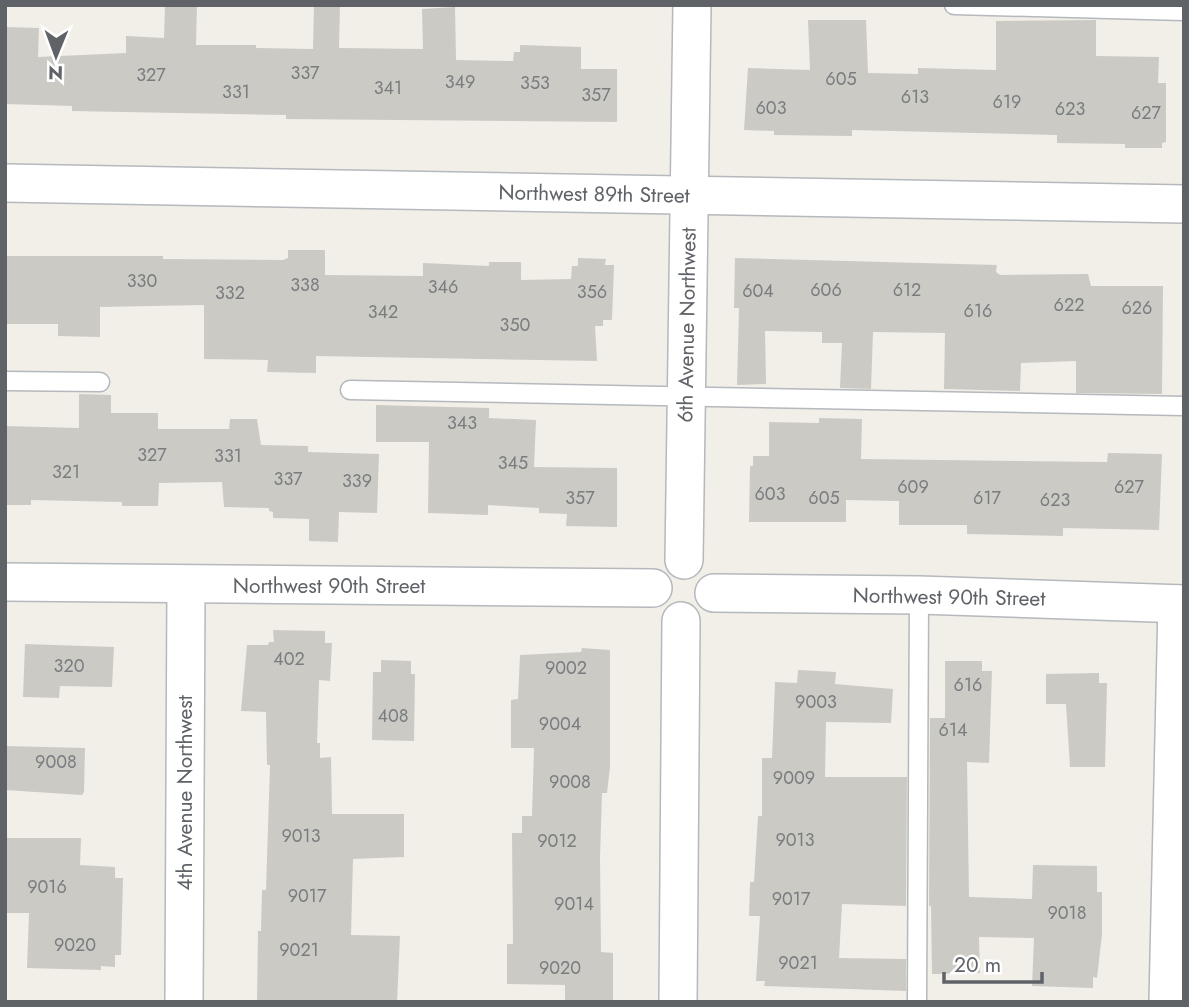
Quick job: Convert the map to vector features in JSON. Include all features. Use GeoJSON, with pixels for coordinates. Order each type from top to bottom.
{"type":"FeatureCollection","features":[{"type":"Feature","properties":{"kind":"street","name":"6th Avenue Northwest"},"geometry":{"type":"LineString","coordinates":[[684,561],[692,5]]}},
{"type":"Feature","properties":{"kind":"street","name":"Northwest 89th Street"},"geometry":{"type":"LineString","coordinates":[[5,183],[1184,204]]}},
{"type":"Feature","properties":{"kind":"street"},"geometry":{"type":"LineString","coordinates":[[684,561],[698,563],[706,569],[714,593],[703,613],[681,621],[665,615],[658,608],[653,588],[661,569],[684,561]]}},
{"type":"Feature","properties":{"kind":"street","name":"Northwest 90th Street"},"geometry":{"type":"LineString","coordinates":[[5,582],[653,588]]}},
{"type":"Feature","properties":{"kind":"street","name":"4th Avenue Northwest"},"geometry":{"type":"LineString","coordinates":[[184,1002],[186,585]]}},
{"type":"Feature","properties":{"kind":"street","name":"Northwest 90th Street"},"geometry":{"type":"LineString","coordinates":[[714,593],[919,595],[1180,604]]}},
{"type":"Feature","properties":{"kind":"street"},"geometry":{"type":"LineString","coordinates":[[1168,1002],[1180,604]]}},
{"type":"Feature","properties":{"kind":"street"},"geometry":{"type":"LineString","coordinates":[[678,1002],[681,621]]}},
{"type":"Feature","properties":{"kind":"lane"},"geometry":{"type":"LineString","coordinates":[[954,5],[1184,11]]}},
{"type":"Feature","properties":{"kind":"lane"},"geometry":{"type":"LineString","coordinates":[[5,381],[100,382]]}},
{"type":"Feature","properties":{"kind":"lane"},"geometry":{"type":"LineString","coordinates":[[350,390],[1184,406]]}},
{"type":"Feature","properties":{"kind":"lane"},"geometry":{"type":"LineString","coordinates":[[917,1002],[919,595]]}},
{"type":"Feature","properties":{"kind":"building"},"geometry":{"type":"Polygon","coordinates":[[[165,5],[197,5],[196,45],[313,49],[314,5],[340,5],[339,48],[423,49],[422,9],[455,7],[456,60],[513,61],[514,52],[520,52],[520,45],[581,47],[581,69],[617,69],[617,122],[286,119],[286,115],[72,111],[72,106],[5,104],[5,27],[39,28],[38,57],[126,53],[126,36],[164,38],[165,5]]]}},
{"type":"Feature","properties":{"kind":"building"},"geometry":{"type":"Polygon","coordinates":[[[808,20],[866,20],[868,73],[918,74],[918,68],[996,70],[996,21],[1096,20],[1096,56],[1159,57],[1158,83],[1166,83],[1166,142],[1162,143],[1162,148],[1125,148],[1125,144],[1057,143],[1057,135],[852,130],[852,136],[774,135],[774,131],[744,130],[748,68],[810,70],[808,20]]]}},
{"type":"Feature","properties":{"kind":"building"},"geometry":{"type":"Polygon","coordinates":[[[288,250],[325,250],[325,275],[423,276],[423,263],[489,266],[489,262],[521,262],[521,280],[571,279],[572,266],[578,266],[578,258],[606,259],[605,265],[614,265],[612,320],[603,320],[603,326],[595,326],[597,361],[316,356],[316,373],[267,372],[268,360],[204,359],[204,305],[100,307],[100,337],[58,336],[58,324],[5,324],[5,256],[163,256],[163,259],[283,260],[288,258],[288,250]]]}},
{"type":"Feature","properties":{"kind":"building"},"geometry":{"type":"Polygon","coordinates":[[[735,258],[997,265],[996,272],[1000,275],[1088,274],[1091,286],[1163,286],[1162,394],[1076,393],[1076,361],[1021,363],[1020,391],[944,389],[945,333],[873,332],[871,389],[840,388],[842,343],[822,343],[822,332],[765,331],[766,384],[737,385],[739,308],[734,308],[735,258]]]}},
{"type":"Feature","properties":{"kind":"building"},"geometry":{"type":"Polygon","coordinates":[[[79,394],[111,395],[111,413],[158,413],[158,429],[229,429],[230,419],[257,419],[261,445],[308,446],[308,452],[379,454],[377,513],[339,512],[338,542],[309,541],[309,519],[273,518],[273,512],[269,511],[269,508],[224,507],[222,482],[159,483],[158,506],[122,506],[122,502],[31,500],[31,505],[5,505],[5,426],[79,428],[79,394]]]}},
{"type":"Feature","properties":{"kind":"building"},"geometry":{"type":"Polygon","coordinates":[[[376,405],[489,408],[489,418],[536,420],[534,467],[617,468],[617,527],[566,526],[567,514],[539,513],[539,508],[488,505],[488,515],[428,513],[429,442],[376,442],[376,405]]]}},
{"type":"Feature","properties":{"kind":"building"},"geometry":{"type":"Polygon","coordinates":[[[819,418],[862,419],[861,459],[1107,462],[1108,453],[1162,454],[1159,530],[1063,528],[1063,536],[967,534],[967,525],[899,525],[899,501],[846,500],[846,522],[749,522],[750,466],[753,466],[753,456],[769,456],[769,422],[819,423],[819,418]]]}},
{"type":"Feature","properties":{"kind":"building"},"geometry":{"type":"Polygon","coordinates":[[[273,630],[325,631],[325,643],[332,643],[330,681],[319,680],[317,743],[320,743],[320,758],[331,757],[332,814],[404,814],[404,857],[353,859],[351,935],[400,936],[397,1002],[257,1002],[258,931],[261,931],[262,890],[266,890],[270,765],[267,765],[266,712],[241,711],[247,645],[268,645],[269,642],[274,642],[273,630]]]}},
{"type":"Feature","properties":{"kind":"building"},"geometry":{"type":"Polygon","coordinates":[[[25,644],[114,647],[112,687],[60,686],[59,698],[23,697],[25,644]]]}},
{"type":"Feature","properties":{"kind":"building"},"geometry":{"type":"Polygon","coordinates":[[[582,648],[610,650],[610,767],[607,793],[602,793],[600,857],[601,952],[613,953],[613,1002],[565,1002],[565,985],[507,984],[507,944],[513,944],[512,833],[522,833],[522,816],[532,816],[534,748],[511,748],[511,700],[518,699],[520,655],[581,652],[582,648]]]}},
{"type":"Feature","properties":{"kind":"building"},"geometry":{"type":"Polygon","coordinates":[[[381,660],[411,661],[411,674],[415,674],[414,741],[372,740],[373,672],[381,672],[381,660]]]}},
{"type":"Feature","properties":{"kind":"building"},"geometry":{"type":"Polygon","coordinates":[[[945,661],[982,661],[982,671],[992,671],[989,763],[967,762],[969,897],[1032,899],[1033,865],[1097,866],[1097,892],[1102,892],[1102,934],[1097,978],[1093,977],[1093,988],[1032,986],[1034,938],[979,937],[980,973],[932,974],[929,906],[930,718],[945,718],[945,661]]]}},
{"type":"Feature","properties":{"kind":"building"},"geometry":{"type":"Polygon","coordinates":[[[798,670],[836,672],[835,684],[893,689],[891,723],[826,722],[825,777],[907,777],[906,906],[842,904],[839,958],[906,959],[906,991],[764,986],[765,981],[756,981],[760,916],[749,916],[758,816],[762,816],[762,758],[772,758],[775,682],[797,683],[798,670]]]}},
{"type":"Feature","properties":{"kind":"building"},"geometry":{"type":"Polygon","coordinates":[[[1099,673],[1099,683],[1107,683],[1105,767],[1070,767],[1066,704],[1046,704],[1046,674],[1099,673]]]}},
{"type":"Feature","properties":{"kind":"building"},"geometry":{"type":"Polygon","coordinates":[[[5,746],[85,748],[84,792],[82,795],[5,790],[5,746]]]}},
{"type":"Feature","properties":{"kind":"building"},"geometry":{"type":"Polygon","coordinates":[[[5,838],[81,838],[80,865],[115,867],[115,878],[123,878],[121,955],[115,955],[115,967],[101,966],[101,970],[27,968],[29,913],[5,913],[5,838]]]}}]}
